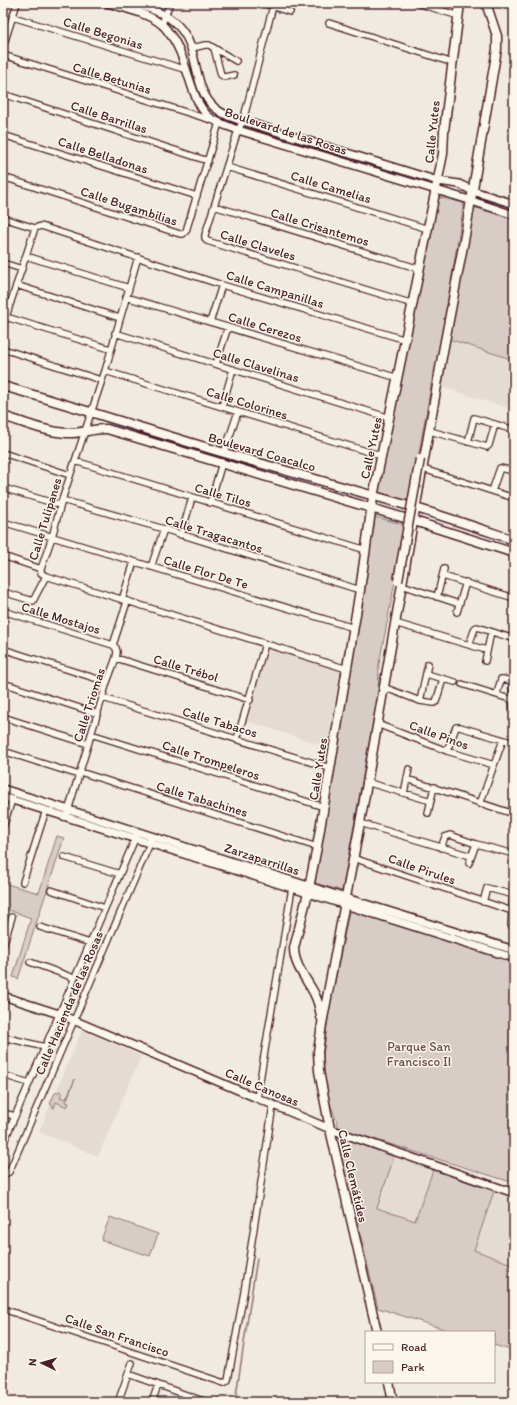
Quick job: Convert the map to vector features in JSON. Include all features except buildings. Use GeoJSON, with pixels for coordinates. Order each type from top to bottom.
{"type":"FeatureCollection","features":[{"type":"Feature","properties":{"kind":"main road"},"geometry":{"type":"LineString","coordinates":[[459,16],[460,3]]}},
{"type":"Feature","properties":{"kind":"main road"},"geometry":{"type":"LineString","coordinates":[[384,684],[387,643],[414,520],[497,49],[497,36],[486,3]]}},
{"type":"Feature","properties":{"kind":"main road","name":"Calle Yutes"},"geometry":{"type":"LineString","coordinates":[[309,890],[354,628],[374,497],[443,154],[444,131],[459,16]]}},
{"type":"Feature","properties":{"kind":"main road"},"geometry":{"type":"LineString","coordinates":[[345,901],[395,622],[420,459],[433,386],[442,356]]}},
{"type":"Feature","properties":{"kind":"main road","name":"Boulevard Coacalco"},"geometry":{"type":"LineString","coordinates":[[3,386],[224,453],[416,508],[514,540]]}},
{"type":"Feature","properties":{"kind":"main road","name":"Boulevard Coacalco"},"geometry":{"type":"LineString","coordinates":[[3,416],[56,432],[85,432],[94,429],[107,429],[414,520],[514,553]]}},
{"type":"Feature","properties":{"kind":"main road","name":"Calle Clemátides"},"geometry":{"type":"LineString","coordinates":[[309,890],[294,948],[294,955],[296,962],[315,994],[319,1004],[322,1024]]}},
{"type":"Feature","properties":{"kind":"main road","name":"Calle Clemátides"},"geometry":{"type":"LineString","coordinates":[[345,901],[322,1024],[318,1052],[319,1071],[330,1129],[377,1331]]}},
{"type":"Feature","properties":{"kind":"main road"},"geometry":{"type":"LineString","coordinates":[[389,1383],[393,1402]]}},
{"type":"Feature","properties":{"kind":"street"},"geometry":{"type":"LineString","coordinates":[[3,47],[17,3]]}},
{"type":"Feature","properties":{"kind":"street","name":"Boulevard de las Rosas"},"geometry":{"type":"LineString","coordinates":[[107,3],[148,17],[162,24],[176,43],[203,110],[217,122],[238,130],[514,215]]}},
{"type":"Feature","properties":{"kind":"street","name":"Boulevard de las Rosas"},"geometry":{"type":"LineString","coordinates":[[130,3],[166,16],[174,21],[182,30],[192,48],[200,86],[207,100],[215,108],[225,114],[243,121],[438,181],[459,184],[473,191],[514,204]]}},
{"type":"Feature","properties":{"kind":"street"},"geometry":{"type":"LineString","coordinates":[[162,24],[170,3]]}},
{"type":"Feature","properties":{"kind":"street"},"geometry":{"type":"LineString","coordinates":[[262,3],[290,12]]}},
{"type":"Feature","properties":{"kind":"street"},"geometry":{"type":"LineString","coordinates":[[417,3],[459,16]]}},
{"type":"Feature","properties":{"kind":"street","name":"Calle Claveles"},"geometry":{"type":"LineString","coordinates":[[273,6],[243,121],[238,130],[205,238],[207,240],[413,304]]}},
{"type":"Feature","properties":{"kind":"street","name":"Calle Begonias"},"geometry":{"type":"LineString","coordinates":[[13,17],[187,70]]}},
{"type":"Feature","properties":{"kind":"street"},"geometry":{"type":"LineString","coordinates":[[329,23],[453,64]]}},
{"type":"Feature","properties":{"kind":"street"},"geometry":{"type":"LineString","coordinates":[[192,48],[205,45],[214,48],[236,61]]}},
{"type":"Feature","properties":{"kind":"street"},"geometry":{"type":"LineString","coordinates":[[214,48],[221,75],[225,77],[234,75]]}},
{"type":"Feature","properties":{"kind":"street","name":"Calle Betunias"},"geometry":{"type":"LineString","coordinates":[[3,55],[217,122]]}},
{"type":"Feature","properties":{"kind":"street","name":"Calle Barrillas"},"geometry":{"type":"LineString","coordinates":[[3,94],[208,161]]}},
{"type":"Feature","properties":{"kind":"street","name":"Calle Bugambilias"},"geometry":{"type":"LineString","coordinates":[[3,177],[180,234],[186,231],[208,161],[217,122]]}},
{"type":"Feature","properties":{"kind":"street","name":"Calle Belladonas"},"geometry":{"type":"LineString","coordinates":[[3,135],[197,196]]}},
{"type":"Feature","properties":{"kind":"street","name":"Calle Camelias"},"geometry":{"type":"LineString","coordinates":[[227,167],[428,229]]}},
{"type":"Feature","properties":{"kind":"street","name":"Calle Crisantemos"},"geometry":{"type":"LineString","coordinates":[[214,206],[420,269]]}},
{"type":"Feature","properties":{"kind":"street","name":"Calle Campanillas"},"geometry":{"type":"LineString","coordinates":[[3,218],[35,228],[41,226],[222,285],[406,340]]}},
{"type":"Feature","properties":{"kind":"street"},"geometry":{"type":"LineString","coordinates":[[3,326],[35,228]]}},
{"type":"Feature","properties":{"kind":"street"},"geometry":{"type":"LineString","coordinates":[[26,256],[129,288]]}},
{"type":"Feature","properties":{"kind":"street","name":"Calle Tulipanes"},"geometry":{"type":"LineString","coordinates":[[138,257],[110,349],[105,371],[61,503],[41,573],[46,576],[124,601],[347,669]]}},
{"type":"Feature","properties":{"kind":"street"},"geometry":{"type":"LineString","coordinates":[[3,263],[22,269]]}},
{"type":"Feature","properties":{"kind":"street"},"geometry":{"type":"LineString","coordinates":[[16,285],[120,318]]}},
{"type":"Feature","properties":{"kind":"street"},"geometry":{"type":"LineString","coordinates":[[210,322],[222,285]]}},
{"type":"Feature","properties":{"kind":"street","name":"Calle Cerezos"},"geometry":{"type":"LineString","coordinates":[[126,297],[398,378]]}},
{"type":"Feature","properties":{"kind":"street"},"geometry":{"type":"LineString","coordinates":[[3,302],[10,304]]}},
{"type":"Feature","properties":{"kind":"street"},"geometry":{"type":"LineString","coordinates":[[6,317],[110,349]]}},
{"type":"Feature","properties":{"kind":"street"},"geometry":{"type":"LineString","coordinates":[[216,364],[228,327]]}},
{"type":"Feature","properties":{"kind":"street","name":"Calle Clavelinas"},"geometry":{"type":"LineString","coordinates":[[115,333],[390,418]]}},
{"type":"Feature","properties":{"kind":"street"},"geometry":{"type":"LineString","coordinates":[[3,349],[101,380]]}},
{"type":"Feature","properties":{"kind":"street"},"geometry":{"type":"LineString","coordinates":[[222,407],[233,369]]}},
{"type":"Feature","properties":{"kind":"street","name":"Calle Colorines"},"geometry":{"type":"LineString","coordinates":[[105,371],[382,456]]}},
{"type":"Feature","properties":{"kind":"street"},"geometry":{"type":"LineString","coordinates":[[224,453],[238,412]]}},
{"type":"Feature","properties":{"kind":"street"},"geometry":{"type":"LineString","coordinates":[[468,442],[474,418],[514,430]]}},
{"type":"Feature","properties":{"kind":"street"},"geometry":{"type":"LineString","coordinates":[[430,431],[487,447],[489,445],[495,424]]}},
{"type":"Feature","properties":{"kind":"street"},"geometry":{"type":"LineString","coordinates":[[3,453],[70,475]]}},
{"type":"Feature","properties":{"kind":"street","name":"Calle Tilos"},"geometry":{"type":"LineString","coordinates":[[75,461],[366,550]]}},
{"type":"Feature","properties":{"kind":"street"},"geometry":{"type":"LineString","coordinates":[[210,503],[222,463]]}},
{"type":"Feature","properties":{"kind":"street"},"geometry":{"type":"LineString","coordinates":[[492,491],[498,470],[500,468],[514,471]]}},
{"type":"Feature","properties":{"kind":"street"},"geometry":{"type":"LineString","coordinates":[[423,469],[514,498]]}},
{"type":"Feature","properties":{"kind":"street","name":"Calle Tragacantos"},"geometry":{"type":"LineString","coordinates":[[3,488],[164,529],[360,590]]}},
{"type":"Feature","properties":{"kind":"street"},"geometry":{"type":"LineString","coordinates":[[181,535],[192,498]]}},
{"type":"Feature","properties":{"kind":"street","name":"Calle Flor De Te"},"geometry":{"type":"LineString","coordinates":[[3,522],[354,628]]}},
{"type":"Feature","properties":{"kind":"street"},"geometry":{"type":"LineString","coordinates":[[151,567],[164,529]]}},
{"type":"Feature","properties":{"kind":"street"},"geometry":{"type":"LineString","coordinates":[[3,556],[41,569]]}},
{"type":"Feature","properties":{"kind":"street"},"geometry":{"type":"LineString","coordinates":[[113,645],[134,562]]}},
{"type":"Feature","properties":{"kind":"street"},"geometry":{"type":"LineString","coordinates":[[437,597],[444,569]]}},
{"type":"Feature","properties":{"kind":"street"},"geometry":{"type":"LineString","coordinates":[[3,592],[33,601],[46,576]]}},
{"type":"Feature","properties":{"kind":"street"},"geometry":{"type":"LineString","coordinates":[[443,576],[514,598]]}},
{"type":"Feature","properties":{"kind":"street"},"geometry":{"type":"LineString","coordinates":[[457,612],[466,582]]}},
{"type":"Feature","properties":{"kind":"street"},"geometry":{"type":"LineString","coordinates":[[400,583],[459,604]]}},
{"type":"Feature","properties":{"kind":"street","name":"Calle Mostajos"},"geometry":{"type":"LineString","coordinates":[[3,612],[113,645]]}},
{"type":"Feature","properties":{"kind":"street"},"geometry":{"type":"LineString","coordinates":[[395,622],[486,650]]}},
{"type":"Feature","properties":{"kind":"street"},"geometry":{"type":"LineString","coordinates":[[469,645],[475,628],[477,627],[514,639]]}},
{"type":"Feature","properties":{"kind":"street"},"geometry":{"type":"LineString","coordinates":[[484,661],[491,632]]}},
{"type":"Feature","properties":{"kind":"street"},"geometry":{"type":"LineString","coordinates":[[237,739],[250,700],[265,644]]}},
{"type":"Feature","properties":{"kind":"street","name":"Calle Triomas"},"geometry":{"type":"LineString","coordinates":[[68,813],[107,682],[116,658],[117,652],[113,645]]}},
{"type":"Feature","properties":{"kind":"street"},"geometry":{"type":"LineString","coordinates":[[3,649],[107,682]]}},
{"type":"Feature","properties":{"kind":"street","name":"Calle Trébol"},"geometry":{"type":"LineString","coordinates":[[116,658],[250,700]]}},
{"type":"Feature","properties":{"kind":"street"},"geometry":{"type":"LineString","coordinates":[[420,701],[428,664]]}},
{"type":"Feature","properties":{"kind":"street"},"geometry":{"type":"LineString","coordinates":[[426,674],[455,682]]}},
{"type":"Feature","properties":{"kind":"street"},"geometry":{"type":"LineString","coordinates":[[384,684],[420,701],[434,704],[436,702],[443,679]]}},
{"type":"Feature","properties":{"kind":"street"},"geometry":{"type":"LineString","coordinates":[[497,694],[501,679],[513,680],[513,710]]}},
{"type":"Feature","properties":{"kind":"street"},"geometry":{"type":"LineString","coordinates":[[3,683],[98,714]]}},
{"type":"Feature","properties":{"kind":"street"},"geometry":{"type":"LineString","coordinates":[[462,684],[513,700]]}},
{"type":"Feature","properties":{"kind":"street","name":"Calle Tabacos"},"geometry":{"type":"LineString","coordinates":[[103,698],[330,768]]}},
{"type":"Feature","properties":{"kind":"street"},"geometry":{"type":"LineString","coordinates":[[3,717],[88,744]]}},
{"type":"Feature","properties":{"kind":"street","name":"Calle Pinos"},"geometry":{"type":"LineString","coordinates":[[377,724],[447,751],[494,765]]}},
{"type":"Feature","properties":{"kind":"street"},"geometry":{"type":"LineString","coordinates":[[447,751],[456,727],[514,744]]}},
{"type":"Feature","properties":{"kind":"street","name":"Calle Trompeleros"},"geometry":{"type":"LineString","coordinates":[[91,734],[324,807]]}},
{"type":"Feature","properties":{"kind":"street"},"geometry":{"type":"LineString","coordinates":[[480,804],[503,740]]}},
{"type":"Feature","properties":{"kind":"street","name":"Calle Tabachines"},"geometry":{"type":"LineString","coordinates":[[3,751],[317,847]]}},
{"type":"Feature","properties":{"kind":"street"},"geometry":{"type":"LineString","coordinates":[[404,793],[409,769]]}},
{"type":"Feature","properties":{"kind":"street"},"geometry":{"type":"LineString","coordinates":[[407,779],[514,814]]}},
{"type":"Feature","properties":{"kind":"street"},"geometry":{"type":"LineString","coordinates":[[366,782],[431,801]]}},
{"type":"Feature","properties":{"kind":"street"},"geometry":{"type":"LineString","coordinates":[[428,814],[434,787]]}},
{"type":"Feature","properties":{"kind":"street","name":"Zarzaparrillas"},"geometry":{"type":"LineString","coordinates":[[3,789],[150,844],[292,888],[309,890]]}},
{"type":"Feature","properties":{"kind":"street","name":"Zarzaparrillas"},"geometry":{"type":"LineString","coordinates":[[3,797],[46,810],[68,813],[137,831],[309,890],[514,950]]}},
{"type":"Feature","properties":{"kind":"street"},"geometry":{"type":"LineString","coordinates":[[3,827],[12,800]]}},
{"type":"Feature","properties":{"kind":"street"},"geometry":{"type":"LineString","coordinates":[[23,882],[46,810]]}},
{"type":"Feature","properties":{"kind":"street"},"geometry":{"type":"LineString","coordinates":[[360,823],[471,856]]}},
{"type":"Feature","properties":{"kind":"street","name":"Calle Hacienda de las Rosas"},"geometry":{"type":"LineString","coordinates":[[3,1144],[135,839],[137,831]]}},
{"type":"Feature","properties":{"kind":"street"},"geometry":{"type":"LineString","coordinates":[[441,848],[447,835],[514,854]]}},
{"type":"Feature","properties":{"kind":"street","name":"Calle Hacienda de las Rosas"},"geometry":{"type":"LineString","coordinates":[[3,1175],[9,1172],[152,837]]}},
{"type":"Feature","properties":{"kind":"street"},"geometry":{"type":"LineString","coordinates":[[469,863],[476,844]]}},
{"type":"Feature","properties":{"kind":"street"},"geometry":{"type":"LineString","coordinates":[[64,858],[120,874]]}},
{"type":"Feature","properties":{"kind":"street","name":"Calle Pirules"},"geometry":{"type":"LineString","coordinates":[[353,858],[512,911]]}},
{"type":"Feature","properties":{"kind":"street"},"geometry":{"type":"LineString","coordinates":[[257,1098],[292,888]]}},
{"type":"Feature","properties":{"kind":"street"},"geometry":{"type":"LineString","coordinates":[[483,902],[487,888],[513,895],[511,925]]}},
{"type":"Feature","properties":{"kind":"street"},"geometry":{"type":"LineString","coordinates":[[50,890],[105,908]]}},
{"type":"Feature","properties":{"kind":"street","name":"Zarzaparrillas"},"geometry":{"type":"LineString","coordinates":[[345,901],[514,958]]}},
{"type":"Feature","properties":{"kind":"street"},"geometry":{"type":"LineString","coordinates":[[3,946],[12,918]]}},
{"type":"Feature","properties":{"kind":"street"},"geometry":{"type":"LineString","coordinates":[[40,927],[90,943]]}},
{"type":"Feature","properties":{"kind":"street"},"geometry":{"type":"LineString","coordinates":[[30,962],[74,978]]}},
{"type":"Feature","properties":{"kind":"street","name":"Calle Canosas"},"geometry":{"type":"LineString","coordinates":[[3,996],[59,1014],[330,1129],[514,1193]]}},
{"type":"Feature","properties":{"kind":"street"},"geometry":{"type":"LineString","coordinates":[[3,1037],[45,1047]]}},
{"type":"Feature","properties":{"kind":"street"},"geometry":{"type":"LineString","coordinates":[[3,1076],[29,1083]]}},
{"type":"Feature","properties":{"kind":"street","name":"Calle San Francisco"},"geometry":{"type":"LineString","coordinates":[[3,1309],[224,1383],[228,1380],[273,1105]]}},
{"type":"Feature","properties":{"kind":"street"},"geometry":{"type":"LineString","coordinates":[[3,1113],[15,1116]]}},
{"type":"Feature","properties":{"kind":"street"},"geometry":{"type":"LineString","coordinates":[[118,1402],[132,1363]]}},
{"type":"Feature","properties":{"kind":"street"},"geometry":{"type":"LineString","coordinates":[[128,1374],[196,1400],[206,1402]]}},
{"type":"Feature","properties":{"kind":"street"},"geometry":{"type":"LineString","coordinates":[[152,1402],[158,1385]]}},
{"type":"Feature","properties":{"kind":"shaded area"},"geometry":{"type":"Polygon","coordinates":[[[449,339],[514,360],[514,410],[442,387],[449,339]]]}},
{"type":"Feature","properties":{"kind":"shaded area"},"geometry":{"type":"Polygon","coordinates":[[[268,649],[340,671],[328,747],[247,721],[268,649]]]}},
{"type":"Feature","properties":{"kind":"shaded area"},"geometry":{"type":"Polygon","coordinates":[[[82,1030],[141,1056],[98,1156],[39,1132],[82,1030]]]}},
{"type":"Feature","properties":{"kind":"shaded area"},"geometry":{"type":"Polygon","coordinates":[[[394,1157],[433,1170],[415,1221],[377,1208],[394,1157]]]}},
{"type":"Feature","properties":{"kind":"shaded area"},"geometry":{"type":"Polygon","coordinates":[[[494,1191],[514,1198],[514,1265],[474,1250],[494,1191]]]}},
{"type":"Feature","properties":{"kind":"green space"},"geometry":{"type":"Polygon","coordinates":[[[438,197],[464,203],[437,365],[432,380],[410,503],[377,494],[438,197]]]}},
{"type":"Feature","properties":{"kind":"green space"},"geometry":{"type":"Polygon","coordinates":[[[473,207],[514,219],[514,360],[449,339],[473,207]]]}},
{"type":"Feature","properties":{"kind":"green space"},"geometry":{"type":"Polygon","coordinates":[[[375,517],[406,525],[379,664],[378,694],[342,891],[315,883],[375,517]]]}},
{"type":"Feature","properties":{"kind":"green space"},"geometry":{"type":"Polygon","coordinates":[[[57,836],[64,838],[18,979],[13,977],[31,918],[3,908],[3,883],[39,893],[57,836]]]}},
{"type":"Feature","properties":{"kind":"green space","name":"Parque San Francisco II"},"geometry":{"type":"Polygon","coordinates":[[[350,907],[514,956],[514,1183],[339,1128],[325,1090],[323,1055],[329,1011],[350,907]]]}},
{"type":"Feature","properties":{"kind":"green space"},"geometry":{"type":"Polygon","coordinates":[[[75,1079],[66,1102],[69,1103],[67,1107],[56,1102],[54,1108],[52,1107],[53,1105],[50,1104],[55,1093],[61,1091],[60,1097],[66,1099],[75,1079]]]}},
{"type":"Feature","properties":{"kind":"green space"},"geometry":{"type":"Polygon","coordinates":[[[339,1136],[394,1157],[377,1208],[415,1221],[433,1170],[494,1191],[474,1250],[514,1265],[514,1351],[495,1345],[495,1331],[450,1331],[378,1308],[337,1138],[339,1136]]]}},
{"type":"Feature","properties":{"kind":"green space"},"geometry":{"type":"Polygon","coordinates":[[[110,1217],[158,1234],[150,1256],[101,1240],[110,1217]]]}},
{"type":"Feature","properties":{"kind":"waterway"},"geometry":{"type":"LineString","coordinates":[[235,1402],[257,1258]]}}]}
